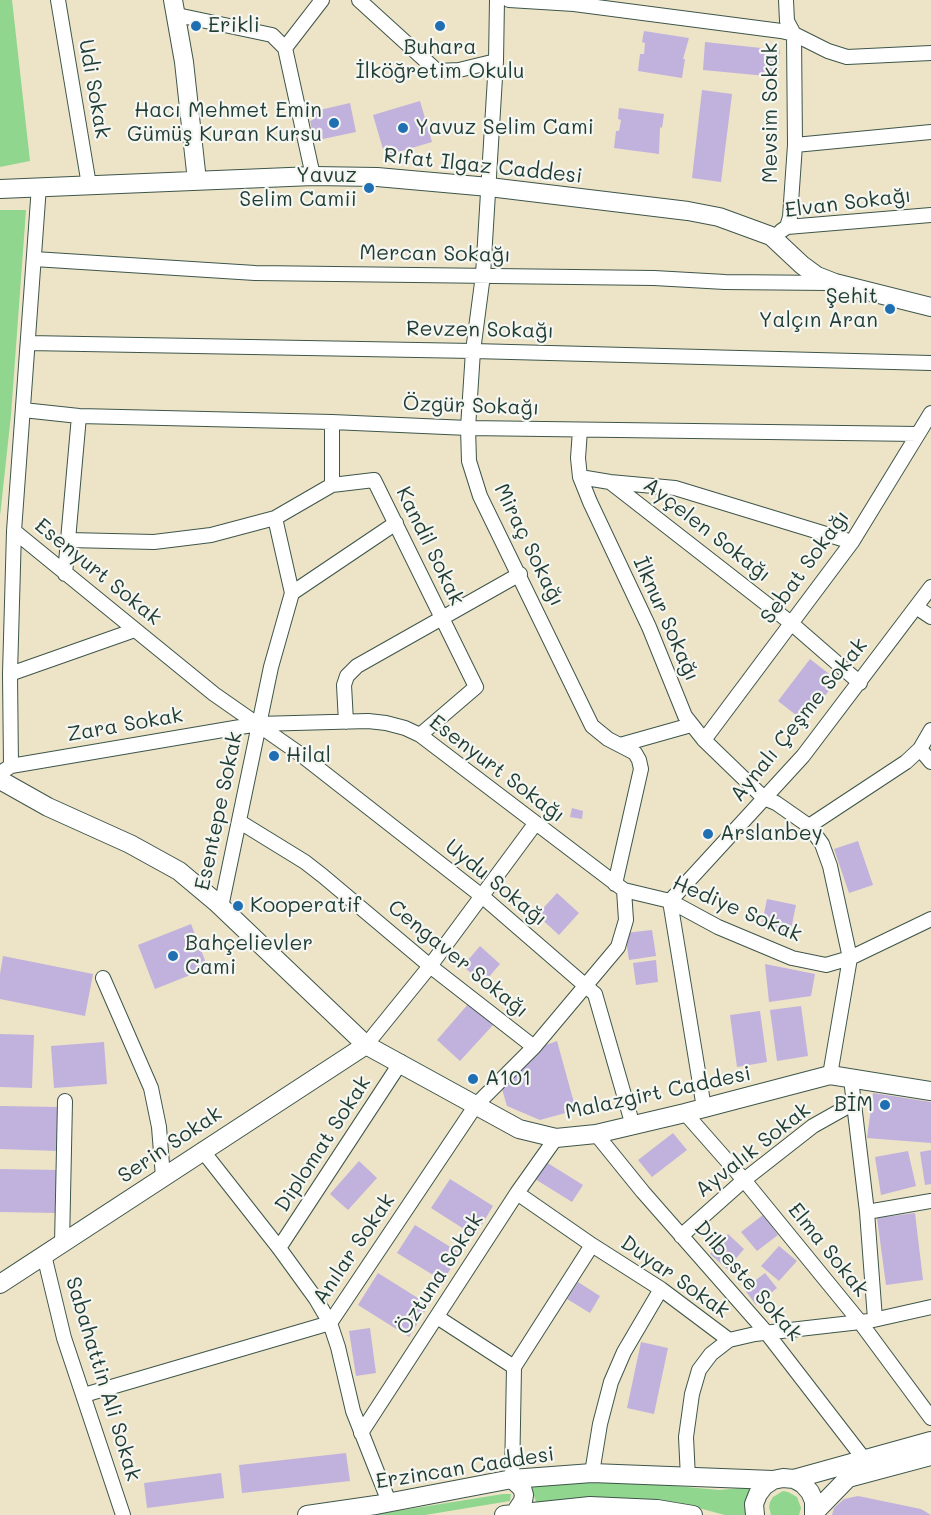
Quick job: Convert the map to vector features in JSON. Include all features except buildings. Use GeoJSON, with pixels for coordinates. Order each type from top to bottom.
{"type":"FeatureCollection","features":[{"type":"Feature","properties":{"kind":"street","name":"Udi Sokak"},"geometry":{"type":"LineString","coordinates":[[58,0],[89,184]]}},
{"type":"Feature","properties":{"kind":"street"},"geometry":{"type":"LineString","coordinates":[[285,48],[322,0]]}},
{"type":"Feature","properties":{"kind":"street"},"geometry":{"type":"LineString","coordinates":[[359,0],[437,71],[459,70],[496,61]]}},
{"type":"Feature","properties":{"kind":"street","name":"Miraç Sokağı"},"geometry":{"type":"LineString","coordinates":[[497,0],[489,187],[483,275],[473,351],[468,429],[469,461],[480,496],[520,574],[592,726],[608,739],[635,753],[641,769],[620,887],[626,920],[618,947],[586,986]]}},
{"type":"Feature","properties":{"kind":"street"},"geometry":{"type":"LineString","coordinates":[[509,0],[574,2],[794,34],[828,51],[847,57],[931,52]]}},
{"type":"Feature","properties":{"kind":"street","name":"Mevsim Sokak"},"geometry":{"type":"LineString","coordinates":[[779,232],[790,217],[795,146],[794,34],[787,21],[786,0]]}},
{"type":"Feature","properties":{"kind":"street"},"geometry":{"type":"LineString","coordinates":[[197,181],[184,62],[175,8],[272,35],[285,48],[313,176]]}},
{"type":"Feature","properties":{"kind":"street"},"geometry":{"type":"LineString","coordinates":[[795,146],[931,132]]}},
{"type":"Feature","properties":{"kind":"street","name":"Rıfat Ilgaz Caddesi"},"geometry":{"type":"LineString","coordinates":[[2,189],[313,176],[377,177],[489,187],[688,211],[779,232],[802,265],[817,276],[836,284],[931,307]]}},
{"type":"Feature","properties":{"kind":"street","name":"Esenyurt Sokak"},"geometry":{"type":"LineString","coordinates":[[39,186],[14,531],[214,694],[258,724]]}},
{"type":"Feature","properties":{"kind":"street","name":"Elvan Sokağı"},"geometry":{"type":"LineString","coordinates":[[779,232],[931,215]]}},
{"type":"Feature","properties":{"kind":"street","name":"Mercan Sokağı"},"geometry":{"type":"LineString","coordinates":[[34,259],[255,273],[483,275],[836,284]]}},
{"type":"Feature","properties":{"kind":"street","name":"Revzen Sokağı"},"geometry":{"type":"LineString","coordinates":[[28,343],[473,351],[931,363]]}},
{"type":"Feature","properties":{"kind":"street","name":"Özgür Sokağı"},"geometry":{"type":"LineString","coordinates":[[23,410],[79,416],[332,422],[468,429],[918,434]]}},
{"type":"Feature","properties":{"kind":"street","name":"Sebat Sokağı"},"geometry":{"type":"LineString","coordinates":[[704,740],[852,542],[931,413]]}},
{"type":"Feature","properties":{"kind":"street"},"geometry":{"type":"LineString","coordinates":[[65,574],[79,416]]}},
{"type":"Feature","properties":{"kind":"street"},"geometry":{"type":"LineString","coordinates":[[332,422],[332,485]]}},
{"type":"Feature","properties":{"kind":"street","name":"İlknur Sokağı"},"geometry":{"type":"LineString","coordinates":[[580,430],[578,458],[580,477],[650,627],[685,716],[704,740],[764,798],[776,802],[809,826]]}},
{"type":"Feature","properties":{"kind":"street"},"geometry":{"type":"LineString","coordinates":[[580,477],[675,488],[852,542]]}},
{"type":"Feature","properties":{"kind":"street","name":"Kandil Sokak"},"geometry":{"type":"LineString","coordinates":[[69,540],[124,543],[179,540],[238,529],[275,518],[332,485],[374,480],[476,687],[420,735]]}},
{"type":"Feature","properties":{"kind":"street","name":"Ayçelen Sokağı"},"geometry":{"type":"LineString","coordinates":[[610,482],[791,623],[860,682]]}},
{"type":"Feature","properties":{"kind":"street"},"geometry":{"type":"LineString","coordinates":[[275,518],[292,593],[396,523]]}},
{"type":"Feature","properties":{"kind":"street"},"geometry":{"type":"LineString","coordinates":[[4,773],[10,674],[14,531]]}},
{"type":"Feature","properties":{"kind":"street"},"geometry":{"type":"LineString","coordinates":[[346,722],[344,685],[347,676],[357,666],[520,574]]}},
{"type":"Feature","properties":{"kind":"street","name":"Aynalı Çeşme Sokak"},"geometry":{"type":"LineString","coordinates":[[670,901],[803,756],[931,587]]}},
{"type":"Feature","properties":{"kind":"street","name":"Esentepe Sokak"},"geometry":{"type":"LineString","coordinates":[[221,907],[258,724],[292,593]]}},
{"type":"Feature","properties":{"kind":"street"},"geometry":{"type":"LineString","coordinates":[[916,607],[931,617]]}},
{"type":"Feature","properties":{"kind":"street"},"geometry":{"type":"LineString","coordinates":[[10,674],[135,630]]}},
{"type":"Feature","properties":{"kind":"street","name":"Esenyurt Sokağı"},"geometry":{"type":"LineString","coordinates":[[258,724],[386,723],[405,728],[420,735],[620,887]]}},
{"type":"Feature","properties":{"kind":"street","name":"Zara Sokak"},"geometry":{"type":"LineString","coordinates":[[4,773],[258,724]]}},
{"type":"Feature","properties":{"kind":"street","name":"Uydu Sokağı"},"geometry":{"type":"LineString","coordinates":[[258,724],[483,897],[595,994],[633,1126]]}},
{"type":"Feature","properties":{"kind":"street"},"geometry":{"type":"LineString","coordinates":[[620,744],[691,725]]}},
{"type":"Feature","properties":{"kind":"street"},"geometry":{"type":"LineString","coordinates":[[831,1075],[849,958],[830,866],[822,844],[809,826],[893,771],[920,749],[931,730]]}},
{"type":"Feature","properties":{"kind":"street"},"geometry":{"type":"LineString","coordinates":[[920,749],[931,762]]}},
{"type":"Feature","properties":{"kind":"street","name":"Malazgirt Caddesi"},"geometry":{"type":"LineString","coordinates":[[4,773],[67,817],[154,856],[179,871],[221,907],[366,1045],[401,1062],[519,1129],[556,1138],[596,1134],[831,1075],[931,1091]]}},
{"type":"Feature","properties":{"kind":"street","name":"Cengaver Sokağı"},"geometry":{"type":"LineString","coordinates":[[240,822],[305,862],[430,966],[534,1047]]}},
{"type":"Feature","properties":{"kind":"street"},"geometry":{"type":"LineString","coordinates":[[366,1045],[483,897],[535,824]]}},
{"type":"Feature","properties":{"kind":"street","name":"Hediye Sokak"},"geometry":{"type":"LineString","coordinates":[[620,887],[670,901],[718,927],[792,958],[826,965],[849,958],[931,919]]}},
{"type":"Feature","properties":{"kind":"street"},"geometry":{"type":"LineString","coordinates":[[670,901],[704,1108]]}},
{"type":"Feature","properties":{"kind":"street"},"geometry":{"type":"LineString","coordinates":[[103,978],[151,1088],[159,1126],[163,1178]]}},
{"type":"Feature","properties":{"kind":"street","name":"Anılar Sokak"},"geometry":{"type":"LineString","coordinates":[[84,1395],[330,1323],[476,1105],[534,1047],[586,986]]}},
{"type":"Feature","properties":{"kind":"street","name":"Serin Sokak"},"geometry":{"type":"LineString","coordinates":[[0,1284],[366,1045]]}},
{"type":"Feature","properties":{"kind":"street","name":"Diplomat Sokak"},"geometry":{"type":"LineString","coordinates":[[279,1248],[401,1062]]}},
{"type":"Feature","properties":{"kind":"street"},"geometry":{"type":"LineString","coordinates":[[851,1079],[867,1212],[875,1319]]}},
{"type":"Feature","properties":{"kind":"street"},"geometry":{"type":"LineString","coordinates":[[62,1244],[65,1101]]}},
{"type":"Feature","properties":{"kind":"street","name":"Ayvalık Sokak"},"geometry":{"type":"LineString","coordinates":[[681,1236],[744,1180],[813,1126],[854,1102]]}},
{"type":"Feature","properties":{"kind":"street","name":"Elma Sokak"},"geometry":{"type":"LineString","coordinates":[[685,1113],[744,1180],[860,1322],[931,1418]]}},
{"type":"Feature","properties":{"kind":"street","name":"Dilbeste Sokak"},"geometry":{"type":"LineString","coordinates":[[596,1134],[681,1236],[766,1332],[864,1459]]}},
{"type":"Feature","properties":{"kind":"street","name":"Öztuna Sokak"},"geometry":{"type":"LineString","coordinates":[[361,1433],[517,1193],[556,1138]]}},
{"type":"Feature","properties":{"kind":"street"},"geometry":{"type":"LineString","coordinates":[[202,1150],[279,1248],[316,1299],[330,1323],[353,1410],[389,1502]]}},
{"type":"Feature","properties":{"kind":"street","name":"Duyar Sokak"},"geometry":{"type":"LineString","coordinates":[[517,1193],[661,1289],[729,1340],[766,1332],[860,1322],[931,1307]]}},
{"type":"Feature","properties":{"kind":"street"},"geometry":{"type":"LineString","coordinates":[[867,1212],[931,1201]]}},
{"type":"Feature","properties":{"kind":"street"},"geometry":{"type":"LineString","coordinates":[[509,1514],[523,1501],[524,1495],[522,1488],[512,1479],[514,1367],[592,1245]]}},
{"type":"Feature","properties":{"kind":"street","name":"Sabahattin Ali Sokak"},"geometry":{"type":"LineString","coordinates":[[44,1256],[64,1338],[123,1515]]}},
{"type":"Feature","properties":{"kind":"street"},"geometry":{"type":"LineString","coordinates":[[592,1473],[600,1424],[611,1382],[624,1352],[661,1289]]}},
{"type":"Feature","properties":{"kind":"street"},"geometry":{"type":"LineString","coordinates":[[437,1317],[514,1367]]}},
{"type":"Feature","properties":{"kind":"street"},"geometry":{"type":"LineString","coordinates":[[688,1478],[686,1437],[692,1394],[699,1370],[711,1354],[729,1340]]}},
{"type":"Feature","properties":{"kind":"street","name":"Erzincan Caddesi"},"geometry":{"type":"LineString","coordinates":[[307,1515],[512,1479],[592,1473],[688,1478],[794,1479],[931,1441]]}},
{"type":"Feature","properties":{"kind":"street"},"geometry":{"type":"LineString","coordinates":[[814,1513],[848,1478],[931,1456]]}},
{"type":"Feature","properties":{"kind":"street"},"geometry":{"type":"LineString","coordinates":[[794,1479],[810,1491],[814,1501],[814,1513]]}},
{"type":"Feature","properties":{"kind":"street"},"geometry":{"type":"LineString","coordinates":[[755,1515],[754,1504],[758,1494],[764,1485],[773,1480]]}},
{"type":"Feature","properties":{"kind":"street"},"geometry":{"type":"LineString","coordinates":[[509,1514],[590,1506],[657,1509],[693,1515]]}},
{"type":"Feature","properties":{"kind":"green space"},"geometry":{"type":"Polygon","coordinates":[[[0,0],[12,0],[30,161],[0,167],[0,0]]]}},
{"type":"Feature","properties":{"kind":"green space"},"geometry":{"type":"Polygon","coordinates":[[[0,210],[26,210],[11,415],[0,516],[0,210]]]}},
{"type":"Feature","properties":{"kind":"green space"},"geometry":{"type":"Polygon","coordinates":[[[568,1482],[643,1483],[719,1490],[753,1487],[748,1515],[725,1515],[676,1502],[597,1499],[536,1502],[531,1486],[568,1482]]]}},
{"type":"Feature","properties":{"kind":"green space"},"geometry":{"type":"Polygon","coordinates":[[[783,1491],[797,1497],[801,1508],[799,1515],[771,1515],[770,1502],[773,1497],[783,1491]]]}},
{"type":"Feature","properties":{"kind":"green space"},"geometry":{"type":"Polygon","coordinates":[[[511,1494],[510,1501],[425,1515],[372,1515],[511,1494]]]}},
{"type":"Feature","properties":{"kind":"place","name":"Erikli"},"geometry":{"type":"Point","coordinates":[196,26]}},
{"type":"Feature","properties":{"kind":"place","name":"Buhara İlköğretim Okulu"},"geometry":{"type":"Point","coordinates":[440,26]}},
{"type":"Feature","properties":{"kind":"place","name":"Hacı Mehmet Emin Gümüş Kuran Kursu"},"geometry":{"type":"Point","coordinates":[334,123]}},
{"type":"Feature","properties":{"kind":"place","name":"Yavuz Selim Cami"},"geometry":{"type":"Point","coordinates":[403,128]}},
{"type":"Feature","properties":{"kind":"place","name":"Yavuz Selim Camii"},"geometry":{"type":"Point","coordinates":[369,188]}},
{"type":"Feature","properties":{"kind":"place","name":"Şehit Yalçın Aran"},"geometry":{"type":"Point","coordinates":[890,309]}},
{"type":"Feature","properties":{"kind":"place","name":"Hilal"},"geometry":{"type":"Point","coordinates":[274,756]}},
{"type":"Feature","properties":{"kind":"place","name":"Arslanbey"},"geometry":{"type":"Point","coordinates":[708,834]}},
{"type":"Feature","properties":{"kind":"place","name":"Kooperatif"},"geometry":{"type":"Point","coordinates":[238,906]}},
{"type":"Feature","properties":{"kind":"place","name":"Bahçelievler Cami"},"geometry":{"type":"Point","coordinates":[173,956]}},
{"type":"Feature","properties":{"kind":"place","name":"A101"},"geometry":{"type":"Point","coordinates":[473,1079]}},
{"type":"Feature","properties":{"kind":"place","name":"BİM"},"geometry":{"type":"Point","coordinates":[885,1105]}}]}
